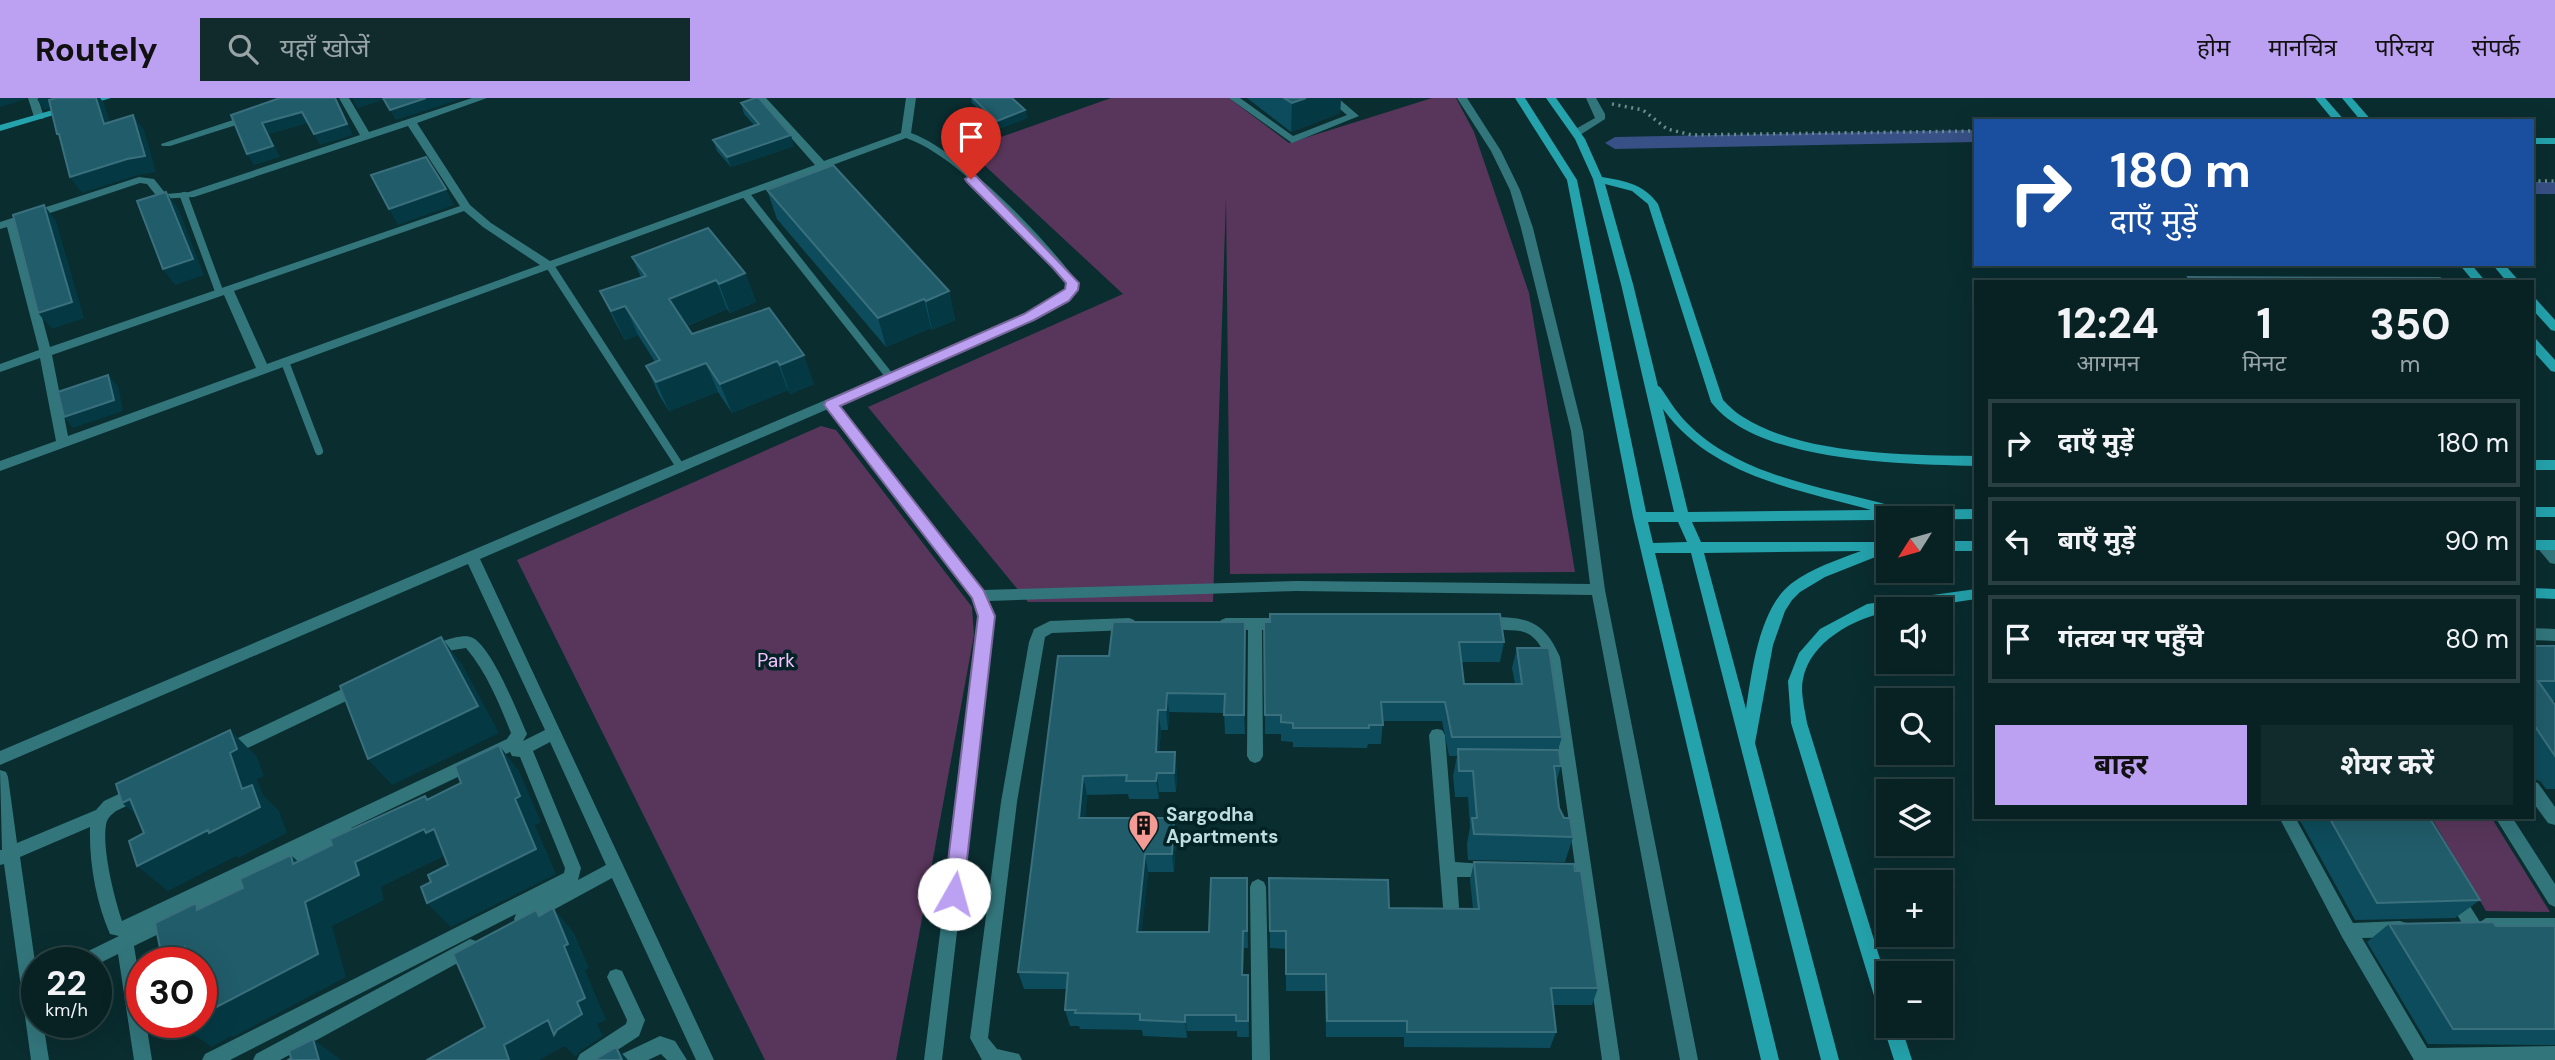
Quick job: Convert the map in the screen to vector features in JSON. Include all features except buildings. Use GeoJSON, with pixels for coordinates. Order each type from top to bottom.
{"type":"FeatureCollection","features":[{"type":"Feature","properties":{"kind":"main road"},"geometry":{"type":"LineString","coordinates":[[0,128],[106,98]]}},
{"type":"Feature","properties":{"kind":"main road"},"geometry":{"type":"LineString","coordinates":[[1520,98],[1572,180],[1595,283],[1640,517],[1770,1060]]}},
{"type":"Feature","properties":{"kind":"main road"},"geometry":{"type":"LineString","coordinates":[[1551,98],[1576,133],[1598,179],[1682,515],[1696,547],[1830,1060]]}},
{"type":"Feature","properties":{"kind":"main road"},"geometry":{"type":"LineString","coordinates":[[2320,98],[2338,119]]}},
{"type":"Feature","properties":{"kind":"main road"},"geometry":{"type":"LineString","coordinates":[[2347,98],[2365,119]]}},
{"type":"Feature","properties":{"kind":"main road"},"geometry":{"type":"LineString","coordinates":[[2534,141],[2555,141]]}},
{"type":"Feature","properties":{"kind":"main road"},"geometry":{"type":"LineString","coordinates":[[1598,179],[1631,185],[1647,194],[1654,204],[1717,402],[1728,415],[1760,432],[1831,450],[1876,456],[1974,460]]}},
{"type":"Feature","properties":{"kind":"main road"},"geometry":{"type":"LineString","coordinates":[[2467,266],[2478,280]]}},
{"type":"Feature","properties":{"kind":"main road"},"geometry":{"type":"LineString","coordinates":[[2500,266],[2512,280]]}},
{"type":"Feature","properties":{"kind":"main road"},"geometry":{"type":"LineString","coordinates":[[2534,304],[2555,327]]}},
{"type":"Feature","properties":{"kind":"main road"},"geometry":{"type":"LineString","coordinates":[[2534,344],[2555,368]]}},
{"type":"Feature","properties":{"kind":"main road"},"geometry":{"type":"LineString","coordinates":[[1651,383],[1681,425],[1718,455],[1765,476],[1876,506]]}},
{"type":"Feature","properties":{"kind":"main road"},"geometry":{"type":"LineString","coordinates":[[2534,465],[2555,465]]}},
{"type":"Feature","properties":{"kind":"main road"},"geometry":{"type":"LineString","coordinates":[[2534,512],[2555,512]]}},
{"type":"Feature","properties":{"kind":"main road"},"geometry":{"type":"LineString","coordinates":[[1953,514],[1974,514]]}},
{"type":"Feature","properties":{"kind":"main road"},"geometry":{"type":"LineString","coordinates":[[1640,517],[1876,515]]}},
{"type":"Feature","properties":{"kind":"main road"},"geometry":{"type":"LineString","coordinates":[[1953,546],[1974,546]]}},
{"type":"Feature","properties":{"kind":"main road"},"geometry":{"type":"LineString","coordinates":[[1647,548],[1876,547]]}},
{"type":"Feature","properties":{"kind":"main road"},"geometry":{"type":"LineString","coordinates":[[1747,745],[1769,633],[1787,594],[1822,572],[1876,552]]}},
{"type":"Feature","properties":{"kind":"main road"},"geometry":{"type":"LineString","coordinates":[[2534,593],[2555,593]]}},
{"type":"Feature","properties":{"kind":"main road"},"geometry":{"type":"LineString","coordinates":[[1876,973],[1799,723],[1794,681],[1804,657],[1825,632],[1867,610],[1974,594]]}},
{"type":"Feature","properties":{"kind":"main road"},"geometry":{"type":"LineString","coordinates":[[1896,1038],[1903,1060]]}},
{"type":"Feature","properties":{"kind":"street"},"geometry":{"type":"LineString","coordinates":[[33,98],[39,117]]}},
{"type":"Feature","properties":{"kind":"street"},"geometry":{"type":"LineString","coordinates":[[344,98],[366,136]]}},
{"type":"Feature","properties":{"kind":"street"},"geometry":{"type":"LineString","coordinates":[[63,443],[45,352],[6,224],[139,180],[150,181],[163,197],[184,196],[482,98]]}},
{"type":"Feature","properties":{"kind":"street"},"geometry":{"type":"LineString","coordinates":[[761,98],[823,167]]}},
{"type":"Feature","properties":{"kind":"street"},"geometry":{"type":"LineString","coordinates":[[906,135],[911,98]]}},
{"type":"Feature","properties":{"kind":"street"},"geometry":{"type":"LineString","coordinates":[[1234,98],[1292,140],[1354,116],[1332,98]]}},
{"type":"Feature","properties":{"kind":"street"},"geometry":{"type":"LineString","coordinates":[[1462,98],[1496,151],[1515,190],[1527,228],[1577,430],[1598,590],[1689,1060]]}},
{"type":"Feature","properties":{"kind":"street"},"geometry":{"type":"LineString","coordinates":[[1576,133],[1600,119],[1597,106],[1591,98]]}},
{"type":"Feature","properties":{"kind":"street"},"geometry":{"type":"LineString","coordinates":[[166,144],[257,115]]}},
{"type":"Feature","properties":{"kind":"street"},"geometry":{"type":"LineString","coordinates":[[411,122],[466,207],[487,225],[550,267]]}},
{"type":"Feature","properties":{"kind":"street"},"geometry":{"type":"LineString","coordinates":[[0,466],[906,135],[924,140],[943,153],[1018,224],[1072,283],[1072,290],[1064,298],[1045,309],[831,405],[0,758]]}},
{"type":"Feature","properties":{"kind":"street"},"geometry":{"type":"LineString","coordinates":[[0,368],[466,207]]}},
{"type":"Feature","properties":{"kind":"street"},"geometry":{"type":"LineString","coordinates":[[223,289],[263,370]]}},
{"type":"Feature","properties":{"kind":"street"},"geometry":{"type":"LineString","coordinates":[[831,405],[979,596],[986,616],[933,1060]]}},
{"type":"Feature","properties":{"kind":"street"},"geometry":{"type":"LineString","coordinates":[[2543,545],[2555,559]]}},
{"type":"Feature","properties":{"kind":"street"},"geometry":{"type":"LineString","coordinates":[[472,557],[705,1060]]}},
{"type":"Feature","properties":{"kind":"street"},"geometry":{"type":"LineString","coordinates":[[979,596],[1297,586],[1598,590]]}},
{"type":"Feature","properties":{"kind":"street"},"geometry":{"type":"LineString","coordinates":[[1474,623],[1528,625],[1547,640],[1553,657],[1562,767],[1577,873],[1611,1060]]}},
{"type":"Feature","properties":{"kind":"street"},"geometry":{"type":"LineString","coordinates":[[1013,1060],[994,1059],[984,1051],[979,1038],[1009,802],[1035,642],[1039,633],[1050,627],[1147,624]]}},
{"type":"Feature","properties":{"kind":"street"},"geometry":{"type":"LineString","coordinates":[[1215,624],[1296,624]]}},
{"type":"Feature","properties":{"kind":"street"},"geometry":{"type":"LineString","coordinates":[[1255,624],[1255,756]]}},
{"type":"Feature","properties":{"kind":"street"},"geometry":{"type":"LineString","coordinates":[[2534,634],[2555,635]]}},
{"type":"Feature","properties":{"kind":"street"},"geometry":{"type":"LineString","coordinates":[[5,856],[101,815],[110,806],[140,790],[451,644],[469,642],[485,659],[519,734],[512,744],[121,929],[116,928],[110,911],[98,841],[101,815]]}},
{"type":"Feature","properties":{"kind":"street"},"geometry":{"type":"LineString","coordinates":[[112,949],[554,733]]}},
{"type":"Feature","properties":{"kind":"street"},"geometry":{"type":"LineString","coordinates":[[1437,735],[1447,766],[1451,908]]}},
{"type":"Feature","properties":{"kind":"street"},"geometry":{"type":"LineString","coordinates":[[211,1060],[571,878],[573,868],[524,748]]}},
{"type":"Feature","properties":{"kind":"street"},"geometry":{"type":"LineString","coordinates":[[0,778],[5,856],[24,947]]}},
{"type":"Feature","properties":{"kind":"street"},"geometry":{"type":"LineString","coordinates":[[2534,791],[2555,819]]}},
{"type":"Feature","properties":{"kind":"street"},"geometry":{"type":"LineString","coordinates":[[2288,819],[2348,931],[2421,1055],[2428,1058],[2555,1055]]}},
{"type":"Feature","properties":{"kind":"street"},"geometry":{"type":"LineString","coordinates":[[2504,819],[2555,898]]}},
{"type":"Feature","properties":{"kind":"street"},"geometry":{"type":"LineString","coordinates":[[262,1060],[616,868]]}},
{"type":"Feature","properties":{"kind":"street"},"geometry":{"type":"LineString","coordinates":[[1448,869],[1503,870]]}},
{"type":"Feature","properties":{"kind":"street"},"geometry":{"type":"LineString","coordinates":[[2446,883],[2466,926],[2555,926]]}},
{"type":"Feature","properties":{"kind":"street"},"geometry":{"type":"LineString","coordinates":[[1258,887],[1261,1060]]}},
{"type":"Feature","properties":{"kind":"street"},"geometry":{"type":"LineString","coordinates":[[2348,931],[2417,928]]}},
{"type":"Feature","properties":{"kind":"street"},"geometry":{"type":"LineString","coordinates":[[125,943],[143,1060]]}},
{"type":"Feature","properties":{"kind":"street"},"geometry":{"type":"LineString","coordinates":[[586,1060],[633,1030],[636,1020],[616,977]]}},
{"type":"Feature","properties":{"kind":"street"},"geometry":{"type":"LineString","coordinates":[[38,1038],[40,1060]]}},
{"type":"Feature","properties":{"kind":"street"},"geometry":{"type":"LineString","coordinates":[[628,1060],[660,1045],[669,1047],[678,1060]]}},
{"type":"Feature","properties":{"kind":"lane"},"geometry":{"type":"LineString","coordinates":[[746,195],[891,378]]}},
{"type":"Feature","properties":{"kind":"lane"},"geometry":{"type":"LineString","coordinates":[[184,196],[223,289]]}},
{"type":"Feature","properties":{"kind":"lane"},"geometry":{"type":"LineString","coordinates":[[550,267],[681,468]]}},
{"type":"Feature","properties":{"kind":"lane"},"geometry":{"type":"LineString","coordinates":[[285,362],[319,452]]}},
{"type":"Feature","properties":{"kind":"path"},"geometry":{"type":"LineString","coordinates":[[1607,103],[1643,110],[1667,129],[1692,135],[1974,131]]}},
{"type":"Feature","properties":{"kind":"path"},"geometry":{"type":"LineString","coordinates":[[2534,181],[2555,181]]}},
{"type":"Feature","properties":{"kind":"green space"},"geometry":{"type":"Polygon","coordinates":[[[1111,98],[1229,98],[1289,143],[1432,98],[1456,98],[1474,132],[1529,293],[1575,572],[1230,574],[1226,197],[1213,602],[1028,602],[868,407],[1123,294],[967,149],[1111,98]]]}},
{"type":"Feature","properties":{"kind":"green space","name":"Park"},"geometry":{"type":"Polygon","coordinates":[[[821,426],[836,430],[972,607],[974,635],[896,1060],[765,1060],[517,560],[821,426]]]}},
{"type":"Feature","properties":{"kind":"green space"},"geometry":{"type":"Polygon","coordinates":[[[2432,819],[2492,819],[2550,912],[2486,911],[2432,819]]]}},
{"type":"Feature","properties":{"kind":"waterway"},"geometry":{"type":"LineString","coordinates":[[1615,143],[1974,136]]}},
{"type":"Feature","properties":{"kind":"waterway"},"geometry":{"type":"LineString","coordinates":[[2534,188],[2555,188]]}},
{"type":"Feature","properties":{"kind":"place","name":"Sargodha Apartments"},"geometry":{"type":"Point","coordinates":[1143,852]}},
{"type":"Feature","properties":{"kind":"route"},"geometry":{"type":"LineString","coordinates":[[954,894],[986,616],[979,596],[831,405],[1029,317],[1064,298],[1072,290],[1072,283],[1058,265],[971,179]]}}]}
